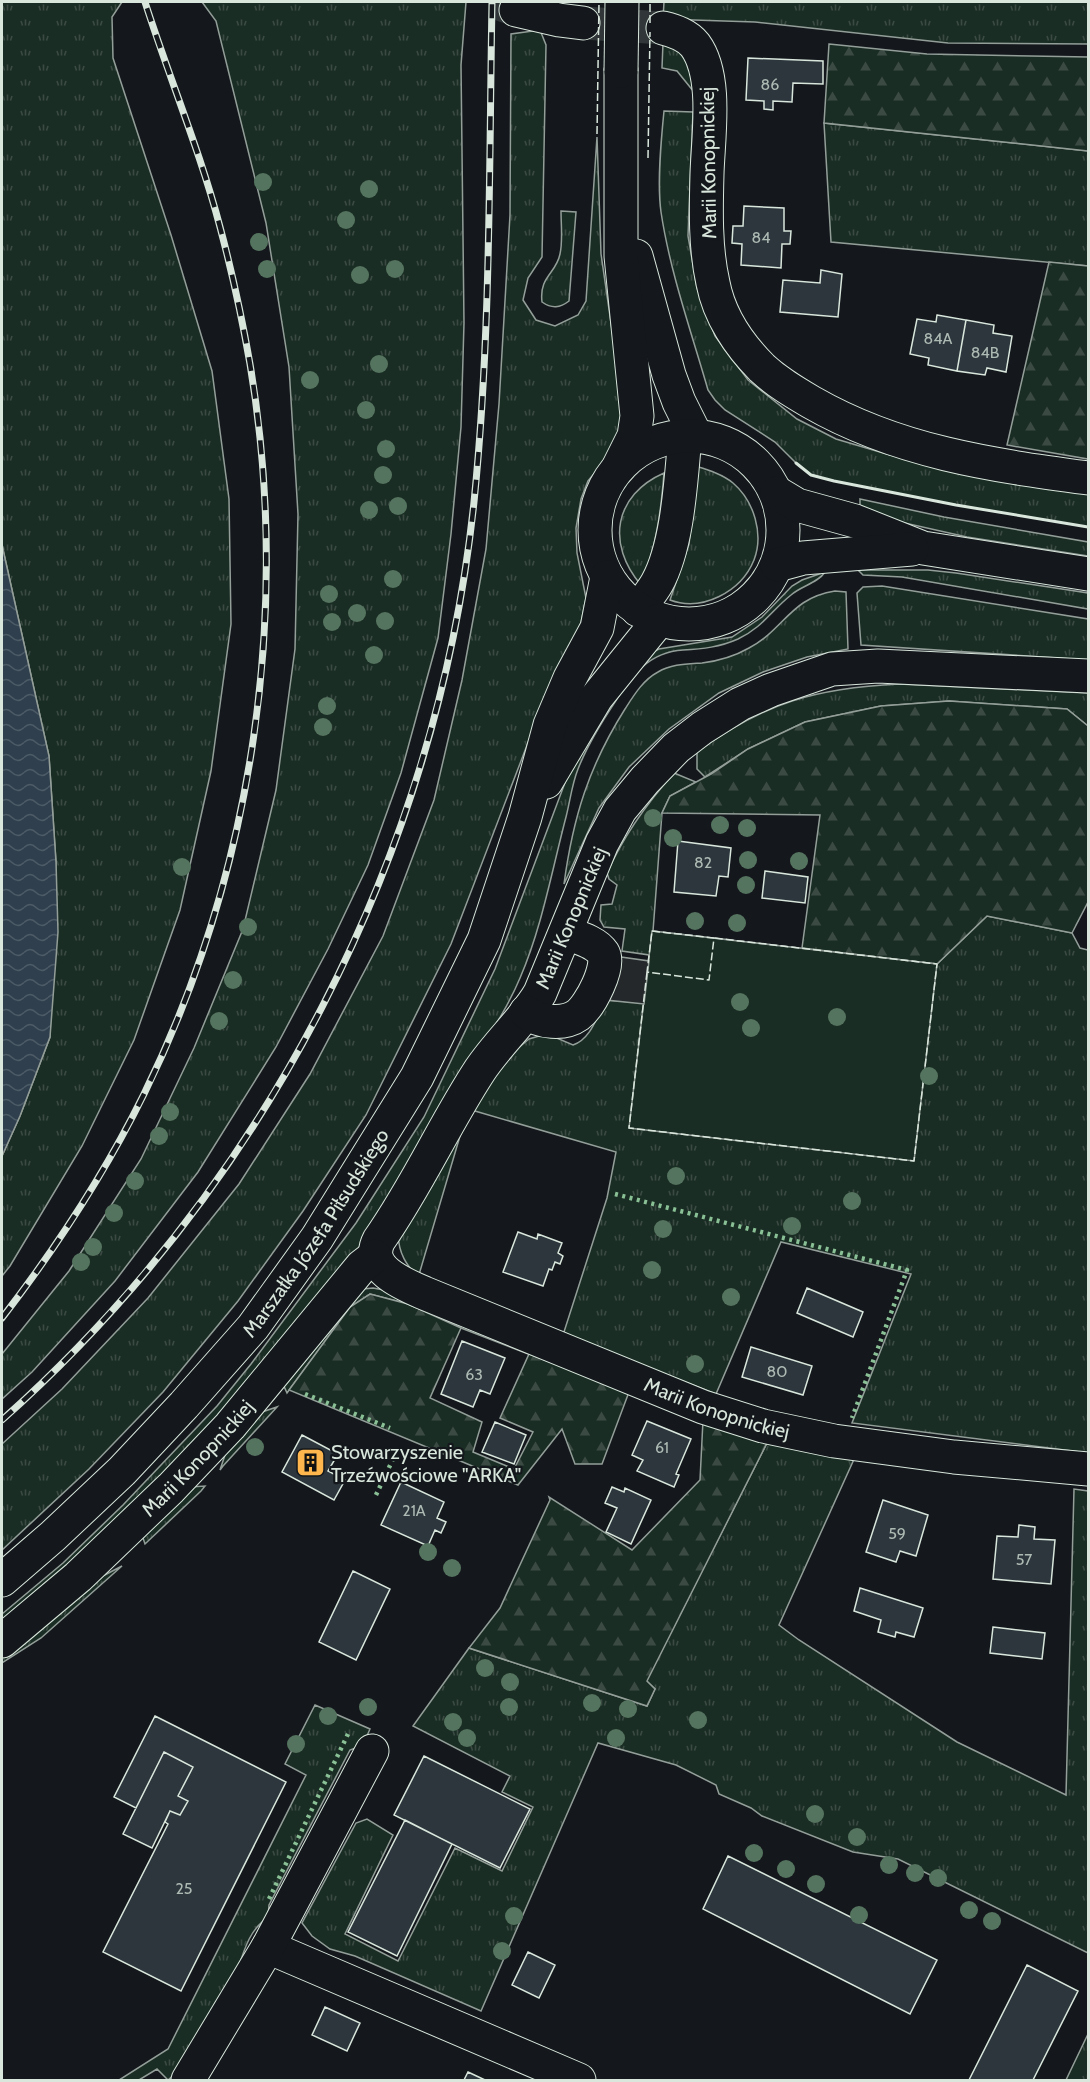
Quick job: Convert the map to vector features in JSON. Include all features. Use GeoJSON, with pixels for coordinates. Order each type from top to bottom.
{"type":"FeatureCollection","features":[{"type":"Feature","properties":{"kind":"main road"},"geometry":{"type":"LineString","coordinates":[[618,468],[648,446],[666,439],[690,436],[721,441],[744,453],[763,471],[777,493],[783,517],[783,541],[777,565],[763,590],[742,609],[715,621],[687,625],[649,615],[620,595],[607,577],[597,550],[595,521],[603,493],[634,436],[638,416],[621,256],[622,2]]}},
{"type":"Feature","properties":{"kind":"main road"},"geometry":{"type":"LineString","coordinates":[[516,10],[559,21],[583,23]]}},
{"type":"Feature","properties":{"kind":"main road","name":"Marii Konopnickiej"},"geometry":{"type":"LineString","coordinates":[[663,28],[681,34],[694,45],[706,74],[710,104],[708,198],[709,252],[713,284],[722,311],[732,330],[761,367],[779,382],[825,410],[881,435],[951,457],[1089,478]]}},
{"type":"Feature","properties":{"kind":"main road"},"geometry":{"type":"LineString","coordinates":[[622,224],[635,255],[669,375],[690,436]]}},
{"type":"Feature","properties":{"kind":"main road","name":"Marszałka Józefa Piłsudskiego"},"geometry":{"type":"LineString","coordinates":[[525,817],[649,615],[672,540],[690,436]]}},
{"type":"Feature","properties":{"kind":"main road"},"geometry":{"type":"LineString","coordinates":[[777,493],[797,505],[855,521],[922,548],[1089,574]]}},
{"type":"Feature","properties":{"kind":"main road"},"geometry":{"type":"LineString","coordinates":[[777,565],[803,558],[922,548]]}},
{"type":"Feature","properties":{"kind":"main road","name":"Marszałka Józefa Piłsudskiego"},"geometry":{"type":"LineString","coordinates":[[2,1580],[105,1488],[184,1405],[253,1326],[317,1238],[417,1077],[484,940],[525,817],[550,725],[570,678],[597,628],[607,577]]}},
{"type":"Feature","properties":{"kind":"main road","name":"Marii Konopnickiej"},"geometry":{"type":"LineString","coordinates":[[1089,676],[878,666],[832,669],[771,690],[740,704],[676,748],[628,799],[614,820],[602,843],[540,993],[481,1069],[374,1250],[381,1268],[424,1293],[731,1417],[834,1441],[954,1457],[1089,1469]]}},
{"type":"Feature","properties":{"kind":"main road"},"geometry":{"type":"LineString","coordinates":[[526,1012],[538,1019],[560,1021],[578,1015],[592,997],[603,974],[605,965],[603,954],[594,945],[566,933]]}},
{"type":"Feature","properties":{"kind":"main road","name":"Marii Konopnickiej"},"geometry":{"type":"LineString","coordinates":[[2,1641],[78,1577],[171,1488],[230,1426],[362,1266],[375,1256]]}},
{"type":"Feature","properties":{"kind":"main road"},"geometry":{"type":"LineString","coordinates":[[188,2080],[268,1947],[372,1751]]}},
{"type":"Feature","properties":{"kind":"main road"},"geometry":{"type":"LineString","coordinates":[[268,1947],[579,2080]]}},
{"type":"Feature","properties":{"kind":"green space"},"geometry":{"type":"Polygon","coordinates":[[[2,2],[122,2],[112,17],[113,58],[171,235],[212,371],[229,499],[231,624],[211,771],[180,910],[134,1040],[82,1146],[2,1276],[2,1156],[50,1037],[56,862],[49,756],[2,545],[2,2]]]}},
{"type":"Feature","properties":{"kind":"green space"},"geometry":{"type":"Polygon","coordinates":[[[202,2],[466,2],[461,65],[464,323],[461,427],[438,638],[401,773],[368,865],[328,949],[276,1047],[198,1172],[115,1281],[32,1372],[2,1399],[2,1354],[69,1271],[141,1159],[194,1048],[243,929],[276,790],[295,649],[298,514],[289,367],[266,223],[216,21],[202,2]]]}},
{"type":"Feature","properties":{"kind":"green space"},"geometry":{"type":"Polygon","coordinates":[[[664,2],[1088,2],[1088,44],[948,43],[755,22],[663,19],[664,2]]]}},
{"type":"Feature","properties":{"kind":"green space"},"geometry":{"type":"Polygon","coordinates":[[[540,30],[546,45],[542,257],[528,278],[523,300],[536,320],[555,326],[578,315],[586,301],[597,137],[601,254],[625,420],[613,451],[588,481],[581,499],[576,528],[577,553],[586,598],[580,627],[547,693],[451,944],[366,1115],[303,1211],[238,1301],[163,1392],[89,1469],[2,1550],[2,1444],[62,1389],[148,1298],[239,1184],[310,1074],[383,936],[434,800],[462,680],[486,549],[499,404],[510,215],[511,34],[540,30]]]}},
{"type":"Feature","properties":{"kind":"green space"},"geometry":{"type":"Polygon","coordinates":[[[663,43],[686,54],[694,92],[677,71],[662,68],[663,43]]]}},
{"type":"Feature","properties":{"kind":"green space"},"geometry":{"type":"Polygon","coordinates":[[[829,44],[927,54],[1088,57],[1088,151],[824,123],[829,44]]]}},
{"type":"Feature","properties":{"kind":"green space"},"geometry":{"type":"Polygon","coordinates":[[[664,111],[693,112],[688,236],[697,288],[715,336],[748,380],[797,419],[836,439],[890,455],[1088,492],[1088,527],[956,505],[811,475],[775,442],[725,410],[708,390],[665,234],[659,188],[664,111]]]}},
{"type":"Feature","properties":{"kind":"green space"},"geometry":{"type":"Polygon","coordinates":[[[824,123],[1088,151],[1088,266],[831,242],[824,123]]]}},
{"type":"Feature","properties":{"kind":"green space"},"geometry":{"type":"Polygon","coordinates":[[[561,211],[576,212],[569,301],[553,307],[542,302],[542,293],[545,281],[560,254],[561,211]]]}},
{"type":"Feature","properties":{"kind":"green space"},"geometry":{"type":"Polygon","coordinates":[[[1049,262],[1088,266],[1088,459],[1007,445],[1049,262]]]}},
{"type":"Feature","properties":{"kind":"green space"},"geometry":{"type":"Polygon","coordinates":[[[695,466],[724,477],[740,490],[752,508],[758,540],[754,560],[748,571],[730,590],[707,601],[682,603],[670,600],[689,544],[695,466]]]}},
{"type":"Feature","properties":{"kind":"green space"},"geometry":{"type":"Polygon","coordinates":[[[664,473],[657,530],[641,585],[623,553],[620,537],[621,522],[634,494],[647,482],[664,473]]]}},
{"type":"Feature","properties":{"kind":"green space"},"geometry":{"type":"Polygon","coordinates":[[[860,499],[944,517],[1088,542],[1088,556],[967,537],[860,513],[860,499]]]}},
{"type":"Feature","properties":{"kind":"green space"},"geometry":{"type":"Polygon","coordinates":[[[858,570],[928,570],[1088,593],[1088,609],[902,577],[863,575],[858,570]]]}},
{"type":"Feature","properties":{"kind":"green space"},"geometry":{"type":"Polygon","coordinates":[[[825,572],[818,579],[791,595],[760,624],[738,639],[718,646],[660,655],[635,674],[595,735],[578,769],[541,919],[528,959],[513,993],[376,1228],[308,1319],[199,1446],[87,1559],[45,1596],[2,1629],[2,1614],[63,1563],[123,1505],[217,1406],[356,1223],[424,1117],[495,969],[566,780],[591,732],[636,664],[659,649],[732,637],[762,617],[792,586],[825,572]]]}},
{"type":"Feature","properties":{"kind":"green space"},"geometry":{"type":"Polygon","coordinates":[[[882,586],[1088,619],[1088,660],[861,645],[857,593],[863,587],[882,586]]]}},
{"type":"Feature","properties":{"kind":"green space"},"geometry":{"type":"Polygon","coordinates":[[[835,591],[846,592],[848,649],[807,657],[763,672],[719,693],[669,729],[629,767],[599,808],[564,884],[572,836],[592,772],[612,730],[643,684],[653,675],[668,667],[714,661],[744,651],[761,640],[808,600],[835,591]]]}},
{"type":"Feature","properties":{"kind":"green space"},"geometry":{"type":"Polygon","coordinates":[[[899,684],[1088,693],[1088,726],[1067,709],[949,701],[881,706],[805,722],[748,749],[705,777],[697,769],[697,752],[746,721],[769,710],[817,694],[842,689],[899,684]]]}},
{"type":"Feature","properties":{"kind":"green space"},"geometry":{"type":"Polygon","coordinates":[[[949,701],[1067,709],[1088,726],[1088,902],[1072,933],[987,916],[937,964],[802,948],[820,815],[662,813],[670,796],[711,774],[748,749],[805,722],[881,706],[949,701]]]}},
{"type":"Feature","properties":{"kind":"green space"},"geometry":{"type":"Polygon","coordinates":[[[674,773],[696,782],[670,796],[662,813],[653,931],[937,964],[987,916],[1072,933],[1080,948],[1088,950],[1088,1453],[852,1423],[911,1274],[781,1242],[716,1394],[563,1335],[607,1198],[616,1152],[468,1109],[517,1049],[529,1039],[552,1036],[573,1045],[589,1032],[606,1000],[644,1003],[649,955],[622,951],[625,929],[604,927],[600,920],[601,905],[612,904],[617,885],[609,879],[607,873],[628,833],[674,773]]]}},
{"type":"Feature","properties":{"kind":"green space"},"geometry":{"type":"Polygon","coordinates":[[[652,931],[937,964],[914,1161],[629,1128],[652,931]]]}},
{"type":"Feature","properties":{"kind":"green space"},"geometry":{"type":"Polygon","coordinates":[[[468,1109],[418,1278],[404,1258],[398,1235],[468,1109]]]}},
{"type":"Feature","properties":{"kind":"green space"},"geometry":{"type":"Polygon","coordinates":[[[363,1289],[384,1290],[593,1379],[461,1328],[408,1304],[370,1294],[350,1307],[287,1393],[283,1384],[363,1289]]]}},
{"type":"Feature","properties":{"kind":"green space"},"geometry":{"type":"Polygon","coordinates":[[[370,1294],[408,1304],[461,1328],[430,1398],[482,1422],[473,1452],[514,1469],[533,1432],[500,1418],[529,1354],[629,1392],[602,1464],[575,1464],[562,1429],[518,1485],[289,1390],[350,1307],[370,1294]]]}},
{"type":"Feature","properties":{"kind":"green space"},"geometry":{"type":"Polygon","coordinates":[[[277,1407],[220,1470],[226,1452],[262,1412],[277,1407]]]}},
{"type":"Feature","properties":{"kind":"green space"},"geometry":{"type":"Polygon","coordinates":[[[703,1420],[769,1439],[647,1681],[655,1689],[647,1706],[469,1648],[500,1608],[550,1500],[549,1497],[632,1550],[700,1480],[703,1420]]]}},
{"type":"Feature","properties":{"kind":"green space"},"geometry":{"type":"Polygon","coordinates":[[[769,1439],[855,1457],[779,1625],[957,1742],[1066,1795],[1074,1489],[1088,1491],[1088,1953],[898,1859],[853,1852],[762,1816],[751,1808],[719,1794],[716,1785],[676,1765],[598,1743],[481,2011],[355,1956],[330,1949],[312,1936],[302,1923],[356,1823],[367,1819],[393,1835],[345,1934],[398,1961],[455,1848],[502,1871],[533,1807],[502,1792],[510,1776],[413,1726],[469,1648],[647,1706],[655,1689],[646,1681],[769,1439]]]}},
{"type":"Feature","properties":{"kind":"green space"},"geometry":{"type":"Polygon","coordinates":[[[205,1486],[145,1544],[143,1538],[173,1500],[190,1487],[205,1486]]]}},
{"type":"Feature","properties":{"kind":"green space"},"geometry":{"type":"Polygon","coordinates":[[[122,1566],[41,1638],[2,1663],[2,1653],[97,1579],[122,1566]]]}},
{"type":"Feature","properties":{"kind":"green space"},"geometry":{"type":"Polygon","coordinates":[[[315,1705],[370,1729],[363,1745],[350,1750],[269,1905],[268,1918],[253,1932],[228,1994],[193,2052],[168,2080],[157,2069],[139,2080],[119,2080],[168,2049],[306,1775],[285,1764],[315,1705]]]}},
{"type":"Feature","properties":{"kind":"green space"},"geometry":{"type":"Polygon","coordinates":[[[1088,2034],[1088,2080],[1066,2080],[1088,2034]]]}},
{"type":"Feature","properties":{"kind":"shaded area"},"geometry":{"type":"Polygon","coordinates":[[[621,957],[649,961],[644,1004],[606,1000],[617,974],[621,957]]]}},
{"type":"Feature","properties":{"kind":"water"},"geometry":{"type":"Polygon","coordinates":[[[2,545],[49,756],[58,932],[50,1037],[2,1156],[2,545]]]}},
{"type":"Feature","properties":{"kind":"building"},"geometry":{"type":"Polygon","coordinates":[[[748,58],[823,61],[823,84],[793,83],[792,102],[773,101],[773,110],[764,109],[764,101],[746,100],[748,58]]]}},
{"type":"Feature","properties":{"kind":"building"},"geometry":{"type":"Polygon","coordinates":[[[744,206],[784,208],[784,231],[791,231],[790,244],[782,244],[781,268],[741,265],[742,244],[732,243],[733,226],[743,226],[744,206]]]}},
{"type":"Feature","properties":{"kind":"building"},"geometry":{"type":"Polygon","coordinates":[[[821,270],[842,274],[838,317],[780,312],[783,280],[820,283],[821,270]]]}},
{"type":"Feature","properties":{"kind":"building"},"geometry":{"type":"Polygon","coordinates":[[[937,315],[966,320],[957,371],[928,365],[929,358],[910,354],[917,319],[936,322],[937,315]]]}},
{"type":"Feature","properties":{"kind":"building"},"geometry":{"type":"Polygon","coordinates":[[[966,320],[994,325],[993,333],[1012,336],[1006,372],[987,368],[985,375],[957,371],[966,320]]]}},
{"type":"Feature","properties":{"kind":"building"},"geometry":{"type":"Polygon","coordinates":[[[678,841],[731,848],[728,877],[719,876],[716,896],[674,892],[678,841]]]}},
{"type":"Feature","properties":{"kind":"building"},"geometry":{"type":"Polygon","coordinates":[[[765,871],[808,877],[805,903],[762,898],[765,871]]]}},
{"type":"Feature","properties":{"kind":"building"},"geometry":{"type":"Polygon","coordinates":[[[518,1232],[537,1239],[538,1234],[562,1243],[558,1253],[563,1256],[560,1264],[555,1262],[552,1270],[549,1269],[543,1286],[503,1272],[518,1232]]]}},
{"type":"Feature","properties":{"kind":"building"},"geometry":{"type":"Polygon","coordinates":[[[807,1288],[863,1312],[853,1337],[797,1313],[807,1288]]]}},
{"type":"Feature","properties":{"kind":"building"},"geometry":{"type":"Polygon","coordinates":[[[462,1341],[505,1358],[490,1394],[480,1390],[473,1407],[441,1394],[462,1341]]]}},
{"type":"Feature","properties":{"kind":"building"},"geometry":{"type":"Polygon","coordinates":[[[751,1347],[812,1366],[803,1395],[742,1377],[751,1347]]]}},
{"type":"Feature","properties":{"kind":"building"},"geometry":{"type":"Polygon","coordinates":[[[647,1421],[691,1439],[676,1474],[679,1475],[674,1487],[637,1471],[643,1460],[632,1455],[647,1421]]]}},
{"type":"Feature","properties":{"kind":"building"},"geometry":{"type":"Polygon","coordinates":[[[495,1422],[526,1435],[514,1464],[482,1452],[495,1422]]]}},
{"type":"Feature","properties":{"kind":"building","name":"Stowarzyszenie Trzeźwościowe \"ARKA\""},"geometry":{"type":"Polygon","coordinates":[[[302,1435],[338,1454],[328,1471],[345,1480],[334,1500],[282,1472],[302,1435]]]}},
{"type":"Feature","properties":{"kind":"building"},"geometry":{"type":"Polygon","coordinates":[[[401,1482],[444,1502],[437,1518],[446,1522],[441,1533],[435,1530],[428,1546],[381,1525],[401,1482]]]}},
{"type":"Feature","properties":{"kind":"building"},"geometry":{"type":"Polygon","coordinates":[[[612,1487],[624,1492],[625,1488],[651,1500],[631,1544],[606,1532],[617,1508],[605,1503],[612,1487]]]}},
{"type":"Feature","properties":{"kind":"building"},"geometry":{"type":"Polygon","coordinates":[[[883,1500],[928,1515],[916,1556],[900,1551],[896,1562],[866,1552],[883,1500]]]}},
{"type":"Feature","properties":{"kind":"building"},"geometry":{"type":"Polygon","coordinates":[[[1019,1525],[1035,1527],[1034,1539],[1055,1540],[1051,1584],[993,1579],[997,1536],[1018,1537],[1019,1525]]]}},
{"type":"Feature","properties":{"kind":"building"},"geometry":{"type":"Polygon","coordinates":[[[353,1571],[390,1589],[356,1660],[319,1642],[353,1571]]]}},
{"type":"Feature","properties":{"kind":"building"},"geometry":{"type":"Polygon","coordinates":[[[860,1588],[923,1608],[914,1637],[896,1632],[895,1637],[878,1632],[881,1620],[854,1611],[860,1588]]]}},
{"type":"Feature","properties":{"kind":"building"},"geometry":{"type":"Polygon","coordinates":[[[993,1627],[1045,1633],[1042,1659],[990,1653],[993,1627]]]}},
{"type":"Feature","properties":{"kind":"building"},"geometry":{"type":"Polygon","coordinates":[[[155,1716],[286,1782],[181,1991],[103,1952],[168,1824],[165,1822],[170,1811],[180,1815],[188,1801],[178,1796],[193,1767],[164,1752],[136,1808],[114,1797],[155,1716]]]}},
{"type":"Feature","properties":{"kind":"building"},"geometry":{"type":"Polygon","coordinates":[[[164,1752],[193,1767],[178,1796],[188,1801],[180,1815],[170,1811],[152,1848],[123,1834],[164,1752]]]}},
{"type":"Feature","properties":{"kind":"building"},"geometry":{"type":"Polygon","coordinates":[[[424,1756],[530,1809],[500,1868],[394,1815],[424,1756]]]}},
{"type":"Feature","properties":{"kind":"building"},"geometry":{"type":"Polygon","coordinates":[[[405,1820],[452,1844],[397,1956],[348,1932],[405,1820]]]}},
{"type":"Feature","properties":{"kind":"building"},"geometry":{"type":"Polygon","coordinates":[[[728,1856],[937,1960],[910,2014],[703,1909],[728,1856]]]}},
{"type":"Feature","properties":{"kind":"building"},"geometry":{"type":"Polygon","coordinates":[[[528,1952],[555,1965],[539,1998],[512,1985],[528,1952]]]}},
{"type":"Feature","properties":{"kind":"building"},"geometry":{"type":"Polygon","coordinates":[[[1027,1965],[1078,1991],[1033,2080],[969,2080],[1027,1965]]]}},
{"type":"Feature","properties":{"kind":"building"},"geometry":{"type":"Polygon","coordinates":[[[325,2007],[360,2023],[347,2051],[312,2035],[325,2007]]]}},
{"type":"Feature","properties":{"kind":"building"},"geometry":{"type":"Polygon","coordinates":[[[468,2072],[485,2080],[464,2080],[468,2072]]]}},
{"type":"Feature","properties":{"kind":"tunnel"},"geometry":{"type":"LineString","coordinates":[[494,2],[516,10]]}},
{"type":"Feature","properties":{"kind":"tunnel"},"geometry":{"type":"LineString","coordinates":[[583,23],[663,28]]}},
{"type":"Feature","properties":{"kind":"railway"},"geometry":{"type":"LineString","coordinates":[[2,1318],[60,1237],[113,1152],[144,1094],[182,1008],[213,920],[237,829],[254,737],[263,644],[266,550],[262,457],[250,364],[233,278],[212,199],[145,2]]}},
{"type":"Feature","properties":{"kind":"railway"},"geometry":{"type":"LineString","coordinates":[[2,1420],[97,1328],[182,1227],[258,1119],[323,1005],[378,885],[422,761],[454,633],[474,502],[480,439],[486,314],[492,2]]}},
{"type":"Feature","properties":{"kind":"hedge"},"geometry":{"type":"LineString","coordinates":[[615,1194],[907,1270],[852,1418]]}},
{"type":"Feature","properties":{"kind":"hedge"},"geometry":{"type":"LineString","coordinates":[[305,1394],[390,1428]]}},
{"type":"Feature","properties":{"kind":"hedge"},"geometry":{"type":"LineString","coordinates":[[376,1495],[394,1457]]}},
{"type":"Feature","properties":{"kind":"hedge"},"geometry":{"type":"LineString","coordinates":[[269,1899],[348,1734]]}},
{"type":"Feature","properties":{"kind":"fence"},"geometry":{"type":"LineString","coordinates":[[597,134],[599,2]]}},
{"type":"Feature","properties":{"kind":"fence"},"geometry":{"type":"LineString","coordinates":[[650,2],[650,23]]}},
{"type":"Feature","properties":{"kind":"fence"},"geometry":{"type":"LineString","coordinates":[[648,158],[650,32]]}},
{"type":"Feature","properties":{"kind":"fence"},"geometry":{"type":"LineString","coordinates":[[652,931],[714,938],[709,980],[647,972],[652,931]]}},
{"type":"Feature","properties":{"kind":"fence"},"geometry":{"type":"LineString","coordinates":[[647,972],[629,1128],[914,1161],[937,964],[714,938]]}},
{"type":"Feature","properties":{"kind":"wall"},"geometry":{"type":"LineString","coordinates":[[796,463],[811,475],[834,481],[956,505],[1088,527]]}},
{"type":"Feature","properties":{"kind":"place","name":"Stowarzyszenie Trzeźwościowe \"ARKA\""},"geometry":{"type":"Point","coordinates":[310,1463]}}]}
